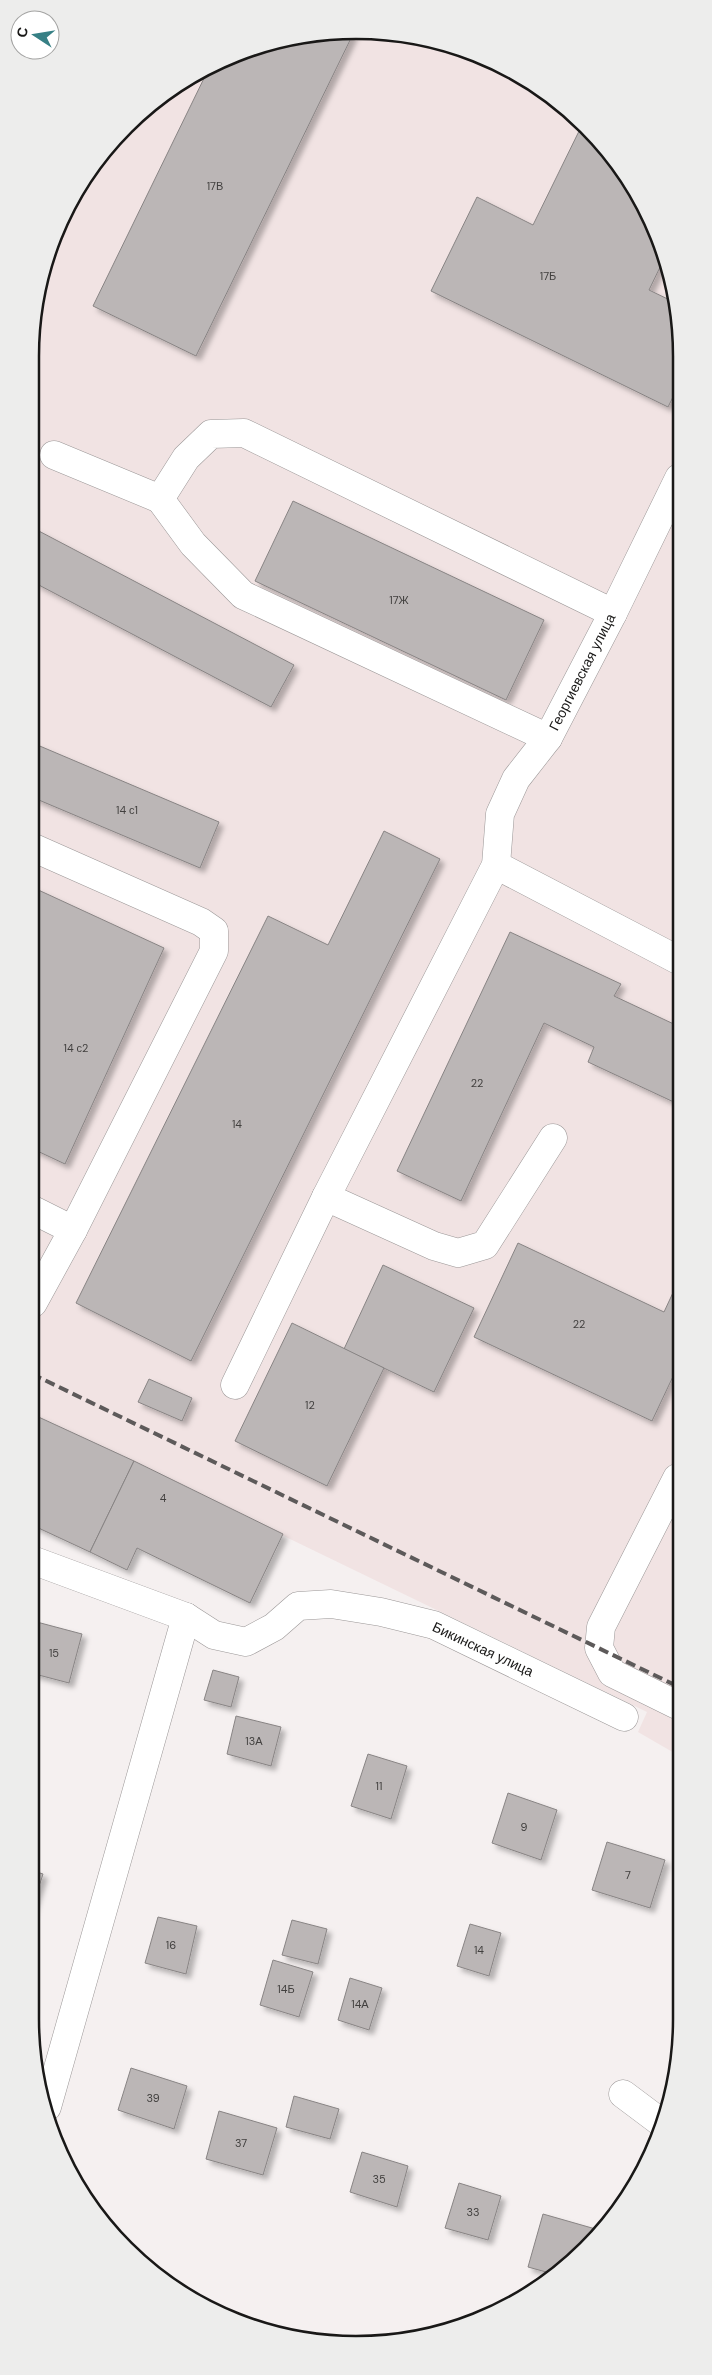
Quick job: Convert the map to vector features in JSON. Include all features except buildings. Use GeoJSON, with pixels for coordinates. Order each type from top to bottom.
{"type":"FeatureCollection","features":[{"type":"Feature","properties":{"kind":"street"},"geometry":{"type":"LineString","coordinates":[[160,499],[186,458],[211,434],[244,433],[613,613]]}},
{"type":"Feature","properties":{"kind":"street"},"geometry":{"type":"LineString","coordinates":[[54,455],[160,499],[193,544],[243,595],[548,738]]}},
{"type":"Feature","properties":{"kind":"street","name":"Георгиевская улица"},"geometry":{"type":"LineString","coordinates":[[496,865],[500,814],[516,779],[548,738],[613,613],[670,518],[673,505]]}},
{"type":"Feature","properties":{"kind":"street"},"geometry":{"type":"LineString","coordinates":[[39,850],[201,922],[214,931],[214,951],[73,1230],[39,1292]]}},
{"type":"Feature","properties":{"kind":"street"},"geometry":{"type":"LineString","coordinates":[[235,1385],[326,1197],[496,865],[673,957]]}},
{"type":"Feature","properties":{"kind":"street"},"geometry":{"type":"LineString","coordinates":[[326,1197],[434,1246],[458,1252],[485,1245],[552,1138]]}},
{"type":"Feature","properties":{"kind":"street"},"geometry":{"type":"LineString","coordinates":[[39,1213],[73,1230]]}},
{"type":"Feature","properties":{"kind":"street"},"geometry":{"type":"LineString","coordinates":[[673,1486],[601,1627],[599,1648],[612,1672],[673,1702]]}},
{"type":"Feature","properties":{"kind":"street","name":"Бикинская улица"},"geometry":{"type":"LineString","coordinates":[[39,1563],[186,1617],[214,1635],[246,1642],[274,1627],[298,1606],[331,1604],[381,1612],[434,1625],[624,1718]]}},
{"type":"Feature","properties":{"kind":"street"},"geometry":{"type":"LineString","coordinates":[[50,2100],[186,1617]]}},
{"type":"Feature","properties":{"kind":"street"},"geometry":{"type":"LineString","coordinates":[[623,2094],[657,2119]]}},
{"type":"Feature","properties":{"kind":"shaded area"},"geometry":{"type":"Polygon","coordinates":[[[335,39],[377,39],[418,45],[477,63],[515,81],[532,92],[565,117],[595,147],[620,180],[631,197],[649,235],[667,294],[673,335],[673,1752],[638,1732],[647,1712],[39,1417],[39,335],[41,315],[56,254],[71,216],[92,180],[117,147],[147,117],[197,81],[235,63],[294,45],[335,39]]]}},
{"type":"Feature","properties":{"kind":"railway"},"geometry":{"type":"LineString","coordinates":[[39,1377],[673,1684]]}}]}
